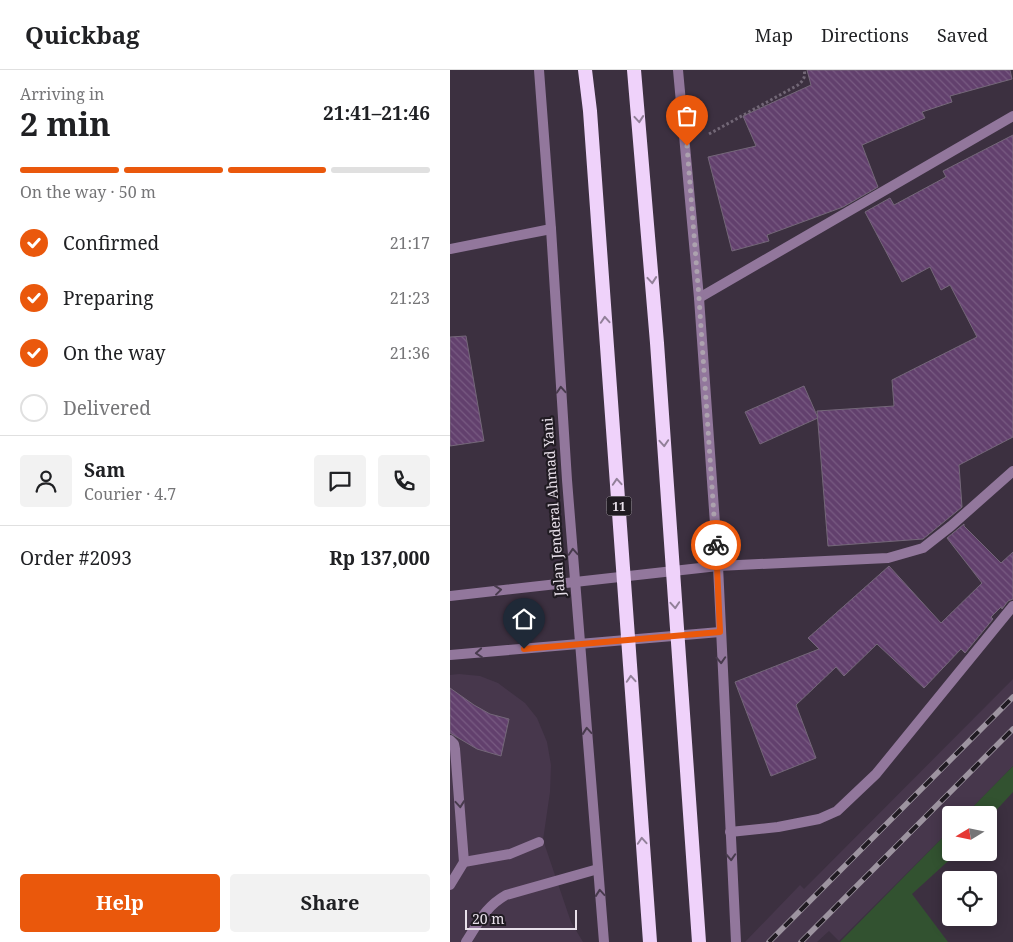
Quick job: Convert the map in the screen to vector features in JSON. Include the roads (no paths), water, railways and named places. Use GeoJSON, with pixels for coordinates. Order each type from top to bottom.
{"type":"FeatureCollection","features":[{"type":"Feature","properties":{"kind":"highway","name":"11"},"geometry":{"type":"LineString","coordinates":[[585,70],[591,121],[650,942]]}},
{"type":"Feature","properties":{"kind":"highway"},"geometry":{"type":"LineString","coordinates":[[634,70],[657,343],[699,942]]}},
{"type":"Feature","properties":{"kind":"street","name":"Jalan Jenderal Ahmad Yani"},"geometry":{"type":"LineString","coordinates":[[539,70],[575,582],[604,942]]}},
{"type":"Feature","properties":{"kind":"street"},"geometry":{"type":"LineString","coordinates":[[678,70],[687,146],[718,566],[736,942]]}},
{"type":"Feature","properties":{"kind":"street"},"geometry":{"type":"LineString","coordinates":[[699,298],[1013,116]]}},
{"type":"Feature","properties":{"kind":"street"},"geometry":{"type":"LineString","coordinates":[[450,249],[551,229]]}},
{"type":"Feature","properties":{"kind":"street"},"geometry":{"type":"LineString","coordinates":[[450,596],[718,566],[888,558],[923,548],[1013,472]]}},
{"type":"Feature","properties":{"kind":"street"},"geometry":{"type":"LineString","coordinates":[[730,832],[778,827],[819,819],[837,811],[876,774],[1013,606]]}},
{"type":"Feature","properties":{"kind":"street"},"geometry":{"type":"LineString","coordinates":[[450,656],[720,632]]}},
{"type":"Feature","properties":{"kind":"street"},"geometry":{"type":"LineString","coordinates":[[450,740],[454,744],[455,749],[464,862],[450,885]]}},
{"type":"Feature","properties":{"kind":"street"},"geometry":{"type":"LineString","coordinates":[[464,862],[510,854],[539,842]]}},
{"type":"Feature","properties":{"kind":"street"},"geometry":{"type":"LineString","coordinates":[[466,942],[488,908],[506,895],[598,869]]}},
{"type":"Feature","properties":{"kind":"railway"},"geometry":{"type":"LineString","coordinates":[[769,942],[1013,697]]}},
{"type":"Feature","properties":{"kind":"railway"},"geometry":{"type":"LineString","coordinates":[[801,942],[1013,729]]}}]}
